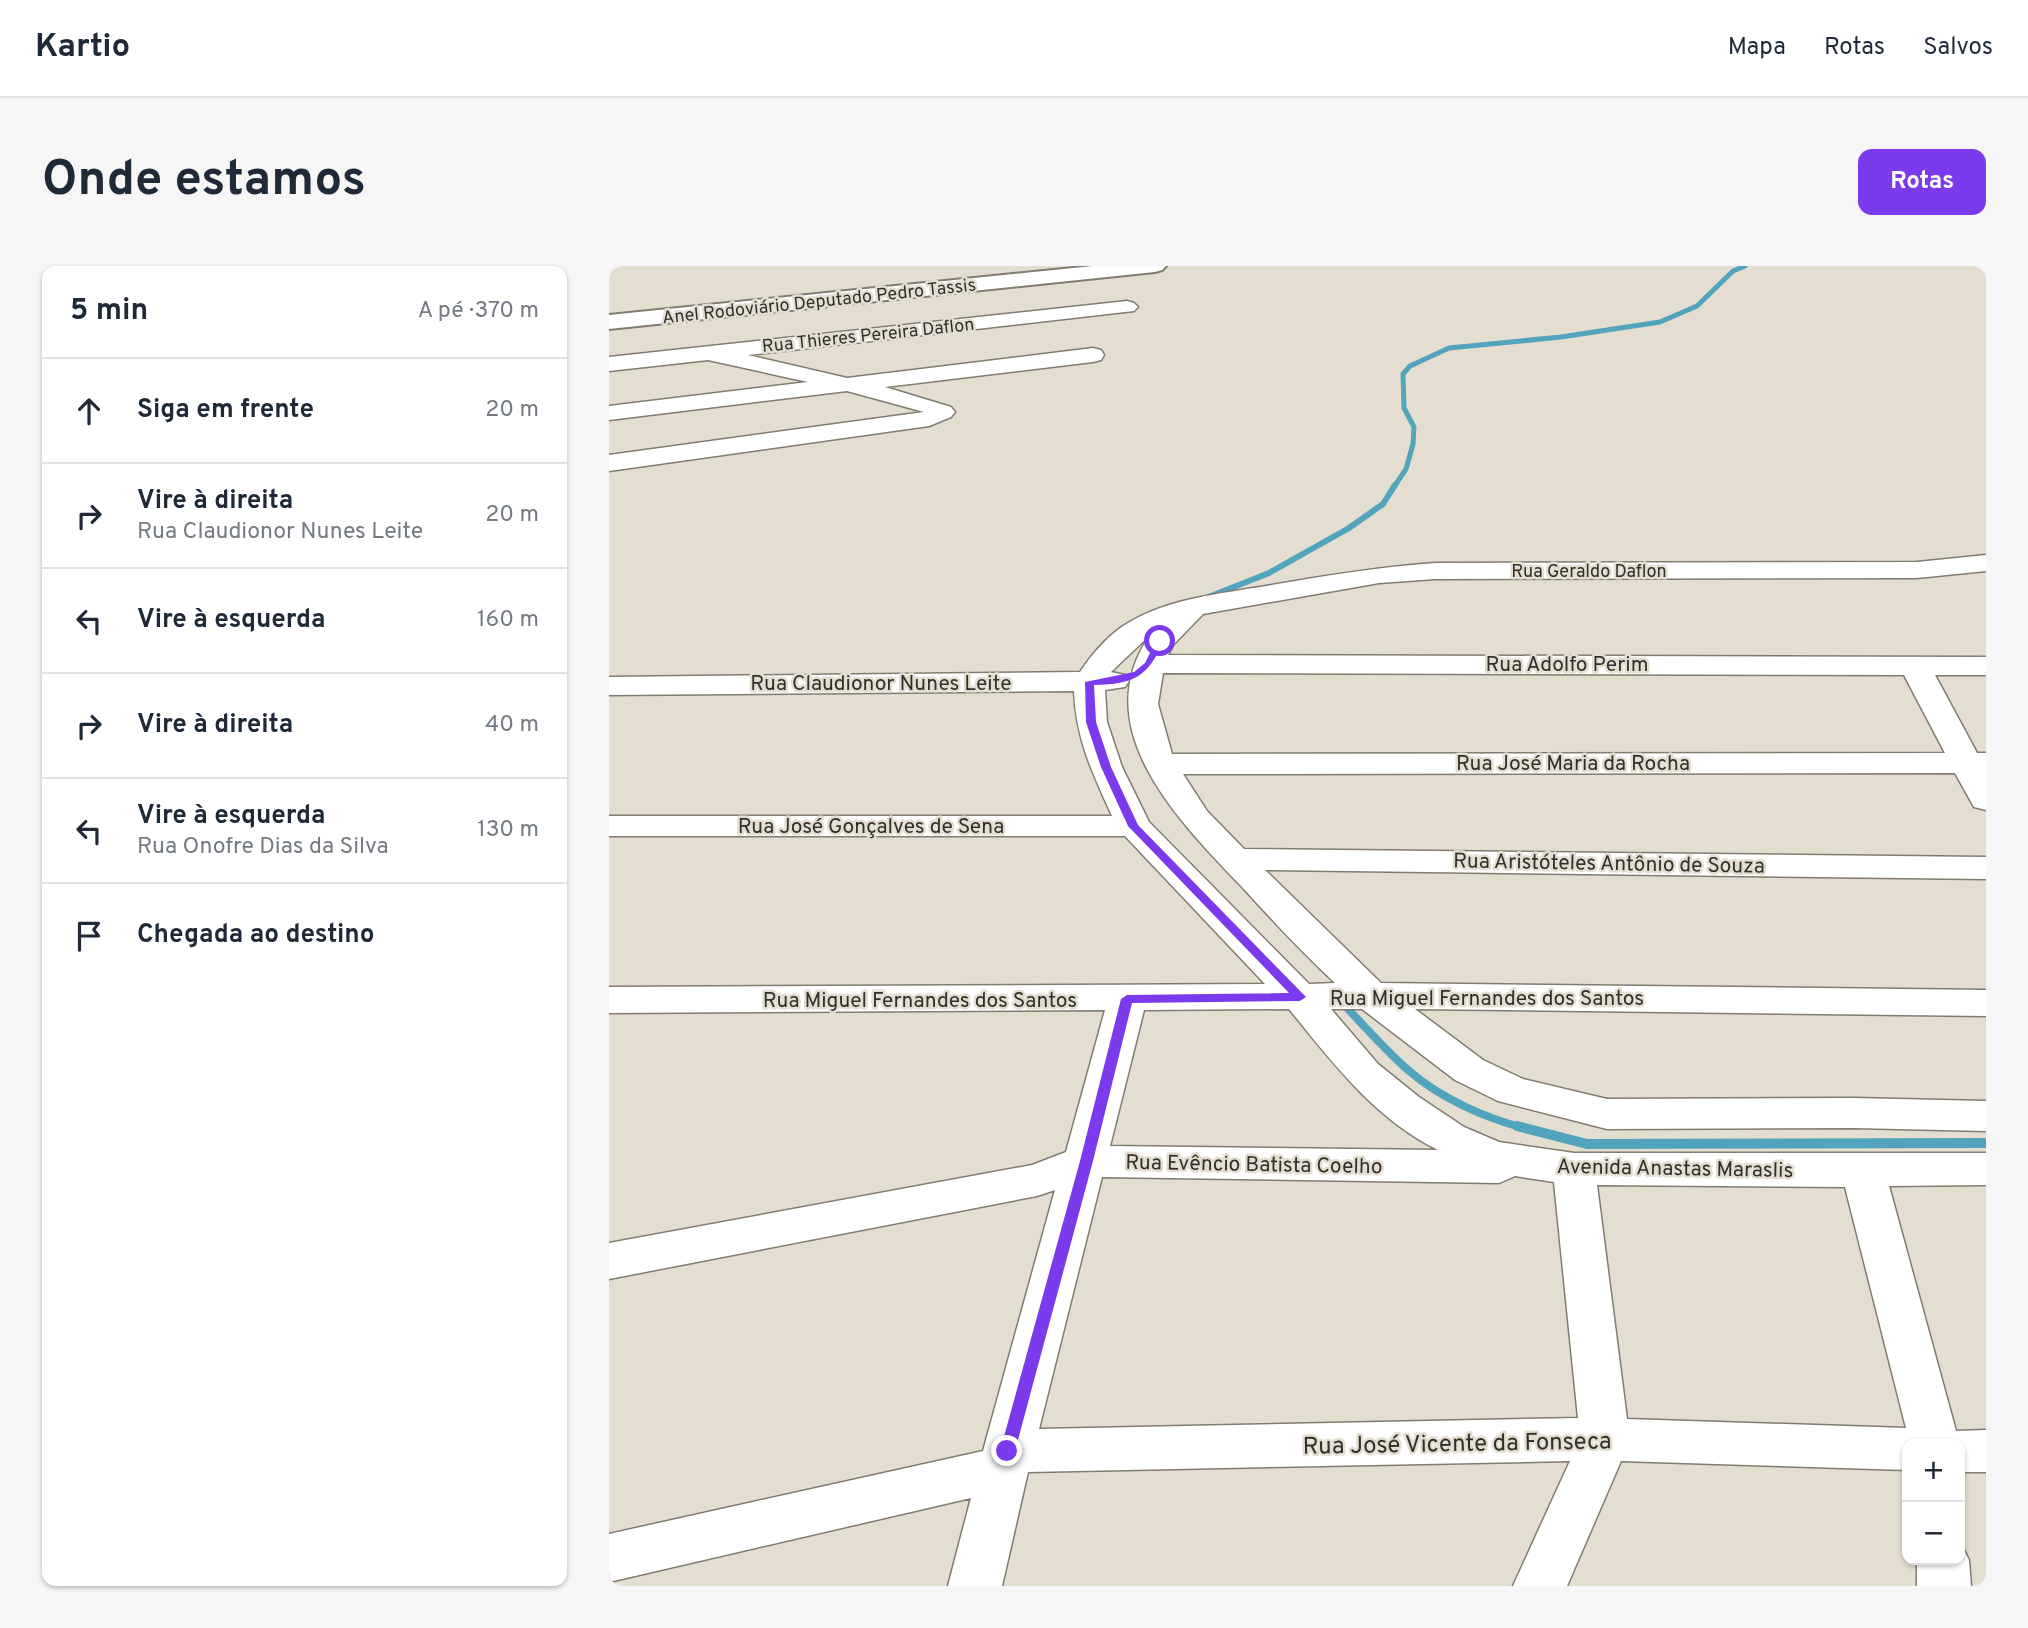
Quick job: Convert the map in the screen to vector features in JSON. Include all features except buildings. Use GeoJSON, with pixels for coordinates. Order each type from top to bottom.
{"type":"FeatureCollection","features":[{"type":"Feature","properties":{"kind":"highway","name":"Anel Rodoviário Deputado Pedro Tassis"},"geometry":{"type":"LineString","coordinates":[[609,322],[1155,266]]}},
{"type":"Feature","properties":{"kind":"street","name":"Rua Thieres Pereira Daflon"},"geometry":{"type":"LineString","coordinates":[[609,364],[1128,307]]}},
{"type":"Feature","properties":{"kind":"street"},"geometry":{"type":"LineString","coordinates":[[609,463],[929,419],[941,415],[942,409],[708,353]]}},
{"type":"Feature","properties":{"kind":"street"},"geometry":{"type":"LineString","coordinates":[[609,413],[1093,355]]}},
{"type":"Feature","properties":{"kind":"street","name":"Rua Geraldo Daflon"},"geometry":{"type":"LineString","coordinates":[[1089,682],[1104,659],[1136,630],[1171,613],[1379,575],[1435,571],[1917,570],[1986,563]]}},
{"type":"Feature","properties":{"kind":"street"},"geometry":{"type":"LineString","coordinates":[[1194,607],[1160,641],[1149,664],[1142,704],[1149,736],[1160,764],[1193,817],[1371,996],[1469,1070],[1512,1091],[1607,1114],[1854,1113],[1986,1116]]}},
{"type":"Feature","properties":{"kind":"street","name":"Rua Adolfo Perim"},"geometry":{"type":"LineString","coordinates":[[1149,664],[1986,666]]}},
{"type":"Feature","properties":{"kind":"street","name":"Rua Claudionor Nunes Leite"},"geometry":{"type":"LineString","coordinates":[[613,691],[1089,682],[1126,678],[1137,674],[1149,664]]}},
{"type":"Feature","properties":{"kind":"street"},"geometry":{"type":"LineString","coordinates":[[1915,666],[1976,763],[1986,800]]}},
{"type":"Feature","properties":{"kind":"street","name":"Avenida Anastas Maraslis"},"geometry":{"type":"LineString","coordinates":[[1089,682],[1091,722],[1106,767],[1134,826],[1300,997],[1364,1074],[1404,1107],[1450,1138],[1492,1157],[1574,1169],[1986,1169]]}},
{"type":"Feature","properties":{"kind":"street","name":"Rua José Maria da Rocha"},"geometry":{"type":"LineString","coordinates":[[1160,764],[1976,763]]}},
{"type":"Feature","properties":{"kind":"street","name":"Rua José Gonçalves de Sena"},"geometry":{"type":"LineString","coordinates":[[609,826],[1134,826]]}},
{"type":"Feature","properties":{"kind":"street","name":"Rua Aristóteles Antônio de Souza"},"geometry":{"type":"LineString","coordinates":[[1233,859],[1986,868]]}},
{"type":"Feature","properties":{"kind":"street","name":"Rua Miguel Fernandes dos Santos"},"geometry":{"type":"LineString","coordinates":[[609,1000],[1371,996],[1986,1003]]}},
{"type":"Feature","properties":{"kind":"street"},"geometry":{"type":"LineString","coordinates":[[975,1586],[1005,1460],[1087,1161],[1127,999]]}},
{"type":"Feature","properties":{"kind":"street","name":"Rua Evêncio Batista Coelho"},"geometry":{"type":"LineString","coordinates":[[609,1261],[1037,1180],[1087,1161],[1574,1169]]}},
{"type":"Feature","properties":{"kind":"street"},"geometry":{"type":"LineString","coordinates":[[1540,1586],[1605,1439],[1574,1169]]}},
{"type":"Feature","properties":{"kind":"street"},"geometry":{"type":"LineString","coordinates":[[1863,1171],[1934,1439]]}},
{"type":"Feature","properties":{"kind":"street","name":"Rua José Vicente da Fonseca"},"geometry":{"type":"LineString","coordinates":[[609,1558],[1005,1460],[1605,1439],[1902,1449]]}},
{"type":"Feature","properties":{"kind":"street"},"geometry":{"type":"LineString","coordinates":[[1965,1451],[1986,1451]]}},
{"type":"Feature","properties":{"kind":"street"},"geometry":{"type":"LineString","coordinates":[[1943,1565],[1944,1586]]}},
{"type":"Feature","properties":{"kind":"waterway"},"geometry":{"type":"LineString","coordinates":[[1394,487],[1406,469],[1413,444],[1414,427],[1404,408],[1403,374],[1410,366],[1449,348],[1561,337],[1660,322],[1697,306],[1733,271],[1745,266]]}},
{"type":"Feature","properties":{"kind":"waterway"},"geometry":{"type":"LineString","coordinates":[[1206,598],[1269,573],[1349,528],[1383,504],[1395,485]]}},
{"type":"Feature","properties":{"kind":"waterway"},"geometry":{"type":"LineString","coordinates":[[1340,1001],[1390,1054],[1421,1080],[1463,1106],[1519,1127]]}},
{"type":"Feature","properties":{"kind":"waterway"},"geometry":{"type":"LineString","coordinates":[[1519,1127],[1587,1144],[1986,1143]]}},
{"type":"Feature","properties":{"kind":"waterway"},"geometry":{"type":"LineString","coordinates":[[1519,1127],[1524,1128]]}},
{"type":"Feature","properties":{"kind":"route"},"geometry":{"type":"LineString","coordinates":[[1007,1451],[1087,1161],[1127,999],[1300,997],[1134,826],[1106,767],[1091,722],[1089,682],[1111,682],[1137,674],[1149,664],[1160,641]]}}]}
